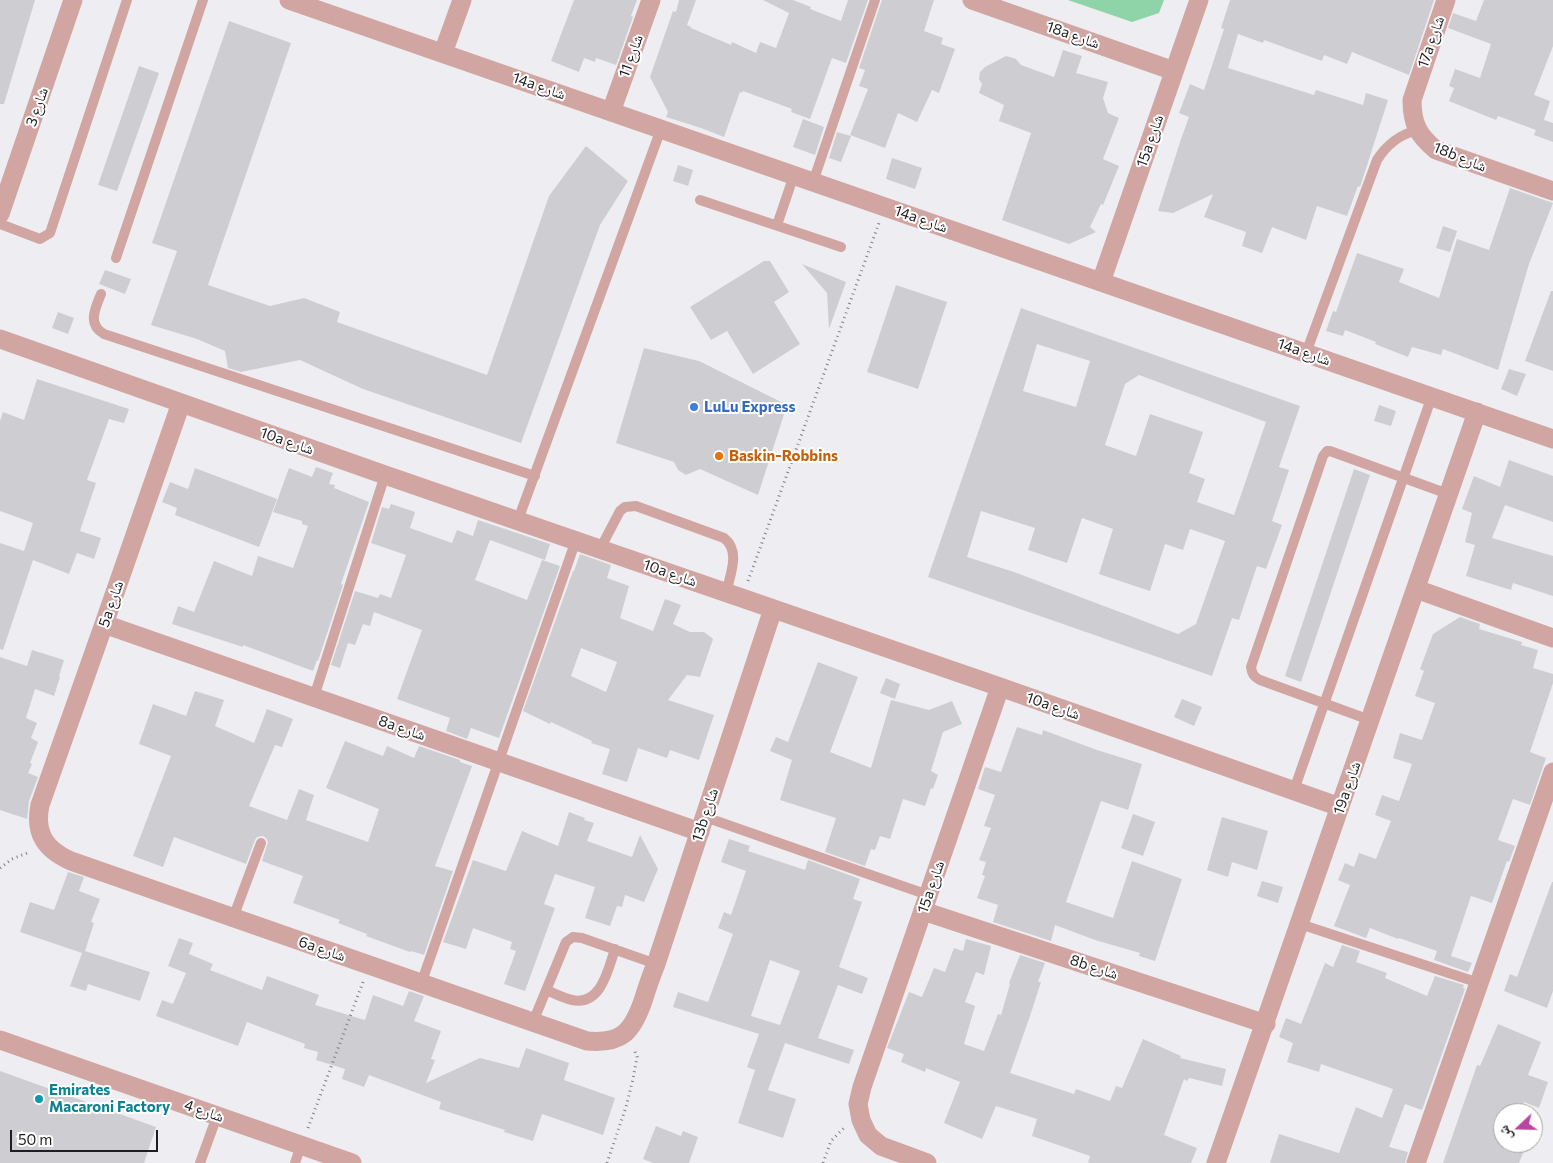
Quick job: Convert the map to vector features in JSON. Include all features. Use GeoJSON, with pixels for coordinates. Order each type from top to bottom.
{"type":"FeatureCollection","features":[{"type":"Feature","properties":{"kind":"street","name":"شارع 3"},"geometry":{"type":"LineString","coordinates":[[0,213],[73,0]]}},
{"type":"Feature","properties":{"kind":"street","name":"14a شارع"},"geometry":{"type":"LineString","coordinates":[[289,0],[1553,439]]}},
{"type":"Feature","properties":{"kind":"street"},"geometry":{"type":"LineString","coordinates":[[443,53],[462,0]]}},
{"type":"Feature","properties":{"kind":"street","name":"شارع 11"},"geometry":{"type":"LineString","coordinates":[[611,112],[651,0]]}},
{"type":"Feature","properties":{"kind":"street","name":"18a شارع"},"geometry":{"type":"LineString","coordinates":[[972,0],[1174,71]]}},
{"type":"Feature","properties":{"kind":"street","name":"15a شارع"},"geometry":{"type":"LineString","coordinates":[[1101,282],[1199,0]]}},
{"type":"Feature","properties":{"kind":"street","name":"17a شارع"},"geometry":{"type":"LineString","coordinates":[[1416,85],[1446,0]]}},
{"type":"Feature","properties":{"kind":"street","name":"18b شارع"},"geometry":{"type":"LineString","coordinates":[[1416,85],[1412,100],[1412,114],[1417,130],[1425,141],[1436,150],[1553,190]]}},
{"type":"Feature","properties":{"kind":"street","name":"10a شارع"},"geometry":{"type":"LineString","coordinates":[[0,339],[385,475],[1340,806]]}},
{"type":"Feature","properties":{"kind":"street","name":"5a شارع"},"geometry":{"type":"LineString","coordinates":[[47,845],[40,832],[37,818],[40,805],[181,403]]}},
{"type":"Feature","properties":{"kind":"street","name":"19a شارع"},"geometry":{"type":"LineString","coordinates":[[1216,1163],[1266,1024],[1477,412]]}},
{"type":"Feature","properties":{"kind":"street"},"geometry":{"type":"LineString","coordinates":[[1416,589],[1553,638]]}},
{"type":"Feature","properties":{"kind":"street","name":"13b شارع"},"geometry":{"type":"LineString","coordinates":[[631,1026],[656,964],[773,609]]}},
{"type":"Feature","properties":{"kind":"street","name":"8a شارع"},"geometry":{"type":"LineString","coordinates":[[104,624],[498,762],[702,824]]}},
{"type":"Feature","properties":{"kind":"street","name":"15a شارع"},"geometry":{"type":"LineString","coordinates":[[861,1120],[858,1104],[862,1088],[1000,687]]}},
{"type":"Feature","properties":{"kind":"street"},"geometry":{"type":"LineString","coordinates":[[1416,1163],[1553,772]]}},
{"type":"Feature","properties":{"kind":"street","name":"6a شارع"},"geometry":{"type":"LineString","coordinates":[[47,845],[58,855],[71,861],[586,1041],[601,1042],[615,1039],[631,1026]]}},
{"type":"Feature","properties":{"kind":"street","name":"8b شارع"},"geometry":{"type":"LineString","coordinates":[[925,903],[1266,1024]]}},
{"type":"Feature","properties":{"kind":"street","name":"شارع 4"},"geometry":{"type":"LineString","coordinates":[[0,1040],[352,1163]]}},
{"type":"Feature","properties":{"kind":"street"},"geometry":{"type":"LineString","coordinates":[[861,1120],[868,1135],[881,1146],[928,1163]]}},
{"type":"Feature","properties":{"kind":"lane"},"geometry":{"type":"LineString","coordinates":[[0,213],[40,239],[50,232],[127,0]]}},
{"type":"Feature","properties":{"kind":"lane"},"geometry":{"type":"LineString","coordinates":[[116,258],[203,0]]}},
{"type":"Feature","properties":{"kind":"lane"},"geometry":{"type":"LineString","coordinates":[[813,182],[875,0]]}},
{"type":"Feature","properties":{"kind":"lane"},"geometry":{"type":"LineString","coordinates":[[518,520],[661,129]]}},
{"type":"Feature","properties":{"kind":"lane"},"geometry":{"type":"LineString","coordinates":[[1306,353],[1377,160],[1384,149],[1394,140],[1404,133],[1417,130]]}},
{"type":"Feature","properties":{"kind":"lane"},"geometry":{"type":"LineString","coordinates":[[777,226],[794,175]]}},
{"type":"Feature","properties":{"kind":"lane"},"geometry":{"type":"LineString","coordinates":[[700,200],[841,247]]}},
{"type":"Feature","properties":{"kind":"lane"},"geometry":{"type":"LineString","coordinates":[[100,294],[93,320],[98,331],[104,334],[535,476]]}},
{"type":"Feature","properties":{"kind":"lane"},"geometry":{"type":"LineString","coordinates":[[1294,790],[1432,396]]}},
{"type":"Feature","properties":{"kind":"lane"},"geometry":{"type":"LineString","coordinates":[[1370,720],[1260,680],[1253,675],[1251,667],[1323,456],[1330,451],[1448,494]]}},
{"type":"Feature","properties":{"kind":"lane"},"geometry":{"type":"LineString","coordinates":[[314,697],[385,475]]}},
{"type":"Feature","properties":{"kind":"lane"},"geometry":{"type":"LineString","coordinates":[[600,549],[620,511],[625,507],[636,506],[724,538],[730,543],[734,557],[734,596]]}},
{"type":"Feature","properties":{"kind":"lane"},"geometry":{"type":"LineString","coordinates":[[421,984],[576,540]]}},
{"type":"Feature","properties":{"kind":"lane"},"geometry":{"type":"LineString","coordinates":[[702,824],[925,903]]}},
{"type":"Feature","properties":{"kind":"lane"},"geometry":{"type":"LineString","coordinates":[[233,918],[261,843]]}},
{"type":"Feature","properties":{"kind":"lane"},"geometry":{"type":"LineString","coordinates":[[1300,924],[1479,983]]}},
{"type":"Feature","properties":{"kind":"lane"},"geometry":{"type":"LineString","coordinates":[[533,1022],[566,942],[573,938],[582,938],[656,964]]}},
{"type":"Feature","properties":{"kind":"lane"},"geometry":{"type":"LineString","coordinates":[[546,990],[572,1000],[590,998],[602,986],[615,950]]}},
{"type":"Feature","properties":{"kind":"lane"},"geometry":{"type":"LineString","coordinates":[[200,1163],[217,1116]]}},
{"type":"Feature","properties":{"kind":"lane"},"geometry":{"type":"LineString","coordinates":[[295,1163],[301,1145]]}},
{"type":"Feature","properties":{"kind":"path"},"geometry":{"type":"LineString","coordinates":[[734,596],[885,207]]}},
{"type":"Feature","properties":{"kind":"path"},"geometry":{"type":"LineString","coordinates":[[0,868],[12,859],[47,845]]}},
{"type":"Feature","properties":{"kind":"path"},"geometry":{"type":"LineString","coordinates":[[301,1145],[370,965]]}},
{"type":"Feature","properties":{"kind":"path"},"geometry":{"type":"LineString","coordinates":[[607,1163],[634,1079],[637,1057],[631,1026]]}},
{"type":"Feature","properties":{"kind":"path"},"geometry":{"type":"LineString","coordinates":[[823,1163],[831,1142],[839,1132],[849,1124],[861,1120]]}},
{"type":"Feature","properties":{"kind":"green space"},"geometry":{"type":"Polygon","coordinates":[[[1068,0],[1164,0],[1159,13],[1132,22],[1068,0]]]}},
{"type":"Feature","properties":{"kind":"building"},"geometry":{"type":"Polygon","coordinates":[[[0,0],[35,0],[4,104],[0,104],[0,0]]]}},
{"type":"Feature","properties":{"kind":"building"},"geometry":{"type":"Polygon","coordinates":[[[574,0],[637,0],[616,65],[596,58],[595,62],[584,58],[579,72],[551,61],[574,0]]]}},
{"type":"Feature","properties":{"kind":"building"},"geometry":{"type":"Polygon","coordinates":[[[679,0],[696,0],[687,25],[691,28],[731,45],[732,42],[756,53],[760,42],[776,48],[789,13],[763,0],[793,0],[841,21],[848,0],[868,0],[846,63],[832,58],[810,119],[791,112],[792,109],[743,91],[742,93],[740,92],[724,137],[666,117],[668,112],[650,77],[673,11],[676,12],[679,0]]]}},
{"type":"Feature","properties":{"kind":"building"},"geometry":{"type":"Polygon","coordinates":[[[882,0],[934,0],[924,31],[943,38],[941,44],[955,49],[939,93],[932,90],[917,122],[898,113],[885,148],[850,135],[868,89],[859,86],[865,70],[859,68],[882,0]]]}},
{"type":"Feature","properties":{"kind":"building"},"geometry":{"type":"Polygon","coordinates":[[[1230,0],[1434,0],[1409,75],[1352,52],[1347,64],[1324,55],[1322,61],[1264,40],[1263,43],[1238,34],[1228,68],[1314,95],[1316,90],[1363,105],[1366,93],[1388,100],[1360,187],[1358,186],[1347,216],[1317,206],[1306,240],[1272,227],[1262,253],[1242,246],[1246,232],[1204,217],[1213,194],[1173,213],[1158,211],[1189,117],[1179,113],[1190,84],[1204,90],[1224,29],[1221,28],[1230,0]]]}},
{"type":"Feature","properties":{"kind":"building"},"geometry":{"type":"Polygon","coordinates":[[[1484,0],[1553,0],[1553,46],[1534,95],[1550,101],[1544,120],[1553,123],[1553,142],[1534,135],[1536,130],[1498,116],[1496,120],[1449,101],[1454,88],[1449,86],[1455,69],[1480,78],[1491,44],[1448,28],[1453,13],[1476,21],[1484,0]]]}},
{"type":"Feature","properties":{"kind":"building"},"geometry":{"type":"Polygon","coordinates":[[[229,21],[291,43],[208,285],[270,306],[304,298],[340,312],[337,322],[487,375],[549,196],[586,146],[628,181],[600,225],[521,443],[363,389],[300,360],[241,372],[228,368],[225,351],[197,339],[151,325],[177,251],[152,243],[229,21]]]}},
{"type":"Feature","properties":{"kind":"building"},"geometry":{"type":"Polygon","coordinates":[[[1063,50],[1082,56],[1076,73],[1108,82],[1103,98],[1108,113],[1119,118],[1103,159],[1119,166],[1103,205],[1101,204],[1090,227],[1096,232],[1069,244],[1002,220],[1031,133],[999,121],[1004,105],[979,93],[982,84],[979,79],[980,72],[985,67],[1006,56],[1016,59],[1021,65],[1054,77],[1063,50]]]}},
{"type":"Feature","properties":{"kind":"building"},"geometry":{"type":"Polygon","coordinates":[[[139,66],[159,73],[117,191],[98,185],[139,66]]]}},
{"type":"Feature","properties":{"kind":"building"},"geometry":{"type":"Polygon","coordinates":[[[803,119],[824,127],[815,155],[793,147],[803,119]]]}},
{"type":"Feature","properties":{"kind":"building"},"geometry":{"type":"Polygon","coordinates":[[[837,132],[851,136],[841,162],[829,158],[837,132]]]}},
{"type":"Feature","properties":{"kind":"building"},"geometry":{"type":"Polygon","coordinates":[[[892,158],[922,168],[915,189],[886,179],[892,158]]]}},
{"type":"Feature","properties":{"kind":"building"},"geometry":{"type":"Polygon","coordinates":[[[678,165],[693,170],[688,186],[673,181],[678,165]]]}},
{"type":"Feature","properties":{"kind":"building"},"geometry":{"type":"Polygon","coordinates":[[[1510,188],[1553,203],[1529,264],[1498,370],[1443,349],[1441,355],[1412,347],[1408,357],[1345,330],[1343,336],[1326,331],[1333,311],[1336,312],[1357,253],[1404,269],[1399,282],[1439,298],[1457,239],[1489,250],[1510,188]]]}},
{"type":"Feature","properties":{"kind":"building"},"geometry":{"type":"Polygon","coordinates":[[[1443,226],[1457,231],[1450,252],[1436,248],[1443,226]]]}},
{"type":"Feature","properties":{"kind":"building"},"geometry":{"type":"Polygon","coordinates":[[[764,261],[770,261],[789,292],[774,302],[800,344],[753,374],[727,331],[711,340],[690,307],[764,261]]]}},
{"type":"Feature","properties":{"kind":"building"},"geometry":{"type":"Polygon","coordinates":[[[802,264],[846,282],[829,329],[827,293],[802,264]]]}},
{"type":"Feature","properties":{"kind":"building"},"geometry":{"type":"Polygon","coordinates":[[[105,270],[131,279],[125,294],[99,284],[105,270]]]}},
{"type":"Feature","properties":{"kind":"building"},"geometry":{"type":"Polygon","coordinates":[[[896,285],[947,302],[918,389],[867,372],[896,285]]]}},
{"type":"Feature","properties":{"kind":"building"},"geometry":{"type":"Polygon","coordinates":[[[1551,291],[1553,291],[1553,371],[1525,361],[1551,291]]]}},
{"type":"Feature","properties":{"kind":"building"},"geometry":{"type":"Polygon","coordinates":[[[1021,308],[1300,406],[1279,467],[1289,470],[1272,521],[1282,525],[1266,569],[1257,566],[1239,620],[1232,618],[1212,676],[928,577],[1021,308]],[[1037,344],[1023,391],[1076,407],[1090,361],[1037,344]],[[1139,375],[1125,384],[1105,445],[1136,456],[1150,414],[1203,432],[1189,473],[1205,479],[1197,502],[1234,515],[1266,422],[1139,375]],[[981,511],[967,557],[1014,572],[1178,634],[1196,624],[1225,541],[1190,529],[1183,550],[1165,544],[1150,591],[1099,574],[1113,529],[1082,518],[1067,563],[1028,550],[1035,528],[981,511]]]}},
{"type":"Feature","properties":{"kind":"building"},"geometry":{"type":"Polygon","coordinates":[[[58,312],[74,318],[68,334],[52,328],[58,312]]]}},
{"type":"Feature","properties":{"kind":"building"},"geometry":{"type":"Polygon","coordinates":[[[644,348],[699,361],[787,405],[758,495],[700,469],[686,475],[678,470],[674,462],[616,443],[644,348]]]}},
{"type":"Feature","properties":{"kind":"building"},"geometry":{"type":"Polygon","coordinates":[[[1509,369],[1526,374],[1517,396],[1501,389],[1509,369]]]}},
{"type":"Feature","properties":{"kind":"building"},"geometry":{"type":"Polygon","coordinates":[[[37,379],[129,409],[124,423],[109,419],[87,480],[96,483],[80,531],[101,538],[94,559],[77,553],[69,574],[33,560],[3,650],[0,649],[0,543],[24,551],[33,523],[0,511],[0,421],[3,412],[24,420],[37,379]]]}},
{"type":"Feature","properties":{"kind":"building"},"geometry":{"type":"Polygon","coordinates":[[[1379,405],[1396,411],[1391,426],[1374,421],[1379,405]]]}},
{"type":"Feature","properties":{"kind":"building"},"geometry":{"type":"Polygon","coordinates":[[[1509,460],[1553,476],[1553,522],[1505,505],[1492,538],[1553,556],[1553,596],[1513,583],[1511,590],[1466,576],[1475,545],[1465,542],[1472,513],[1462,509],[1474,476],[1500,487],[1509,460]]]}},
{"type":"Feature","properties":{"kind":"building"},"geometry":{"type":"Polygon","coordinates":[[[316,467],[333,473],[329,484],[335,485],[334,488],[369,502],[341,584],[343,585],[318,661],[313,671],[243,645],[243,647],[172,624],[178,606],[194,612],[214,561],[252,576],[258,556],[293,568],[308,526],[302,524],[302,521],[273,512],[289,468],[312,477],[316,467]]]}},
{"type":"Feature","properties":{"kind":"building"},"geometry":{"type":"Polygon","coordinates":[[[195,468],[277,499],[259,547],[175,515],[177,508],[162,502],[170,482],[188,489],[195,468]]]}},
{"type":"Feature","properties":{"kind":"building"},"geometry":{"type":"Polygon","coordinates":[[[1354,469],[1370,475],[1301,682],[1285,676],[1354,469]]]}},
{"type":"Feature","properties":{"kind":"building"},"geometry":{"type":"Polygon","coordinates":[[[391,504],[415,512],[410,528],[452,543],[457,530],[473,536],[478,520],[550,544],[545,560],[490,540],[475,580],[527,600],[542,560],[560,566],[499,738],[471,728],[467,739],[446,731],[450,718],[397,699],[422,630],[374,612],[370,626],[363,624],[355,645],[348,643],[340,668],[331,665],[355,591],[378,598],[380,594],[391,598],[406,555],[371,543],[382,507],[389,509],[391,504]]]}},
{"type":"Feature","properties":{"kind":"building"},"geometry":{"type":"Polygon","coordinates":[[[580,554],[611,565],[607,578],[629,586],[620,618],[653,631],[665,599],[681,605],[673,624],[690,632],[704,632],[713,639],[700,677],[687,675],[668,700],[714,715],[699,760],[670,750],[667,758],[638,748],[627,782],[602,774],[610,749],[591,743],[592,741],[523,711],[580,554]],[[581,648],[571,676],[606,692],[617,662],[581,648]]]}},
{"type":"Feature","properties":{"kind":"building"},"geometry":{"type":"Polygon","coordinates":[[[1460,617],[1480,624],[1479,629],[1522,642],[1521,645],[1538,650],[1533,668],[1553,674],[1553,683],[1530,752],[1546,758],[1530,805],[1513,799],[1498,840],[1515,846],[1509,862],[1507,861],[1492,903],[1471,896],[1451,956],[1472,963],[1468,972],[1434,960],[1437,951],[1370,928],[1366,938],[1334,926],[1350,885],[1338,880],[1345,863],[1354,867],[1359,853],[1376,859],[1391,821],[1375,815],[1382,795],[1399,801],[1412,764],[1393,758],[1400,733],[1422,740],[1435,703],[1415,696],[1424,671],[1420,669],[1433,634],[1460,617]]]}},
{"type":"Feature","properties":{"kind":"building"},"geometry":{"type":"Polygon","coordinates":[[[32,650],[64,660],[54,696],[35,689],[26,718],[37,723],[31,738],[38,742],[28,773],[38,777],[29,801],[27,819],[0,810],[0,657],[27,666],[32,650]]]}},
{"type":"Feature","properties":{"kind":"building"},"geometry":{"type":"Polygon","coordinates":[[[818,662],[858,677],[830,752],[871,768],[891,700],[929,710],[952,701],[962,724],[943,732],[931,771],[938,775],[925,806],[903,799],[890,839],[880,836],[875,850],[871,849],[865,866],[825,852],[836,818],[780,800],[792,760],[770,751],[776,737],[788,742],[818,662]]]}},
{"type":"Feature","properties":{"kind":"building"},"geometry":{"type":"Polygon","coordinates":[[[886,678],[900,684],[895,699],[880,693],[886,678]]]}},
{"type":"Feature","properties":{"kind":"building"},"geometry":{"type":"Polygon","coordinates":[[[195,691],[224,700],[215,726],[254,743],[267,709],[293,719],[282,747],[275,745],[249,806],[287,820],[299,789],[314,795],[306,820],[368,842],[379,809],[326,788],[345,741],[383,756],[387,746],[414,758],[419,746],[472,766],[435,866],[453,871],[424,955],[410,952],[366,936],[367,934],[338,923],[340,920],[293,903],[303,876],[262,861],[268,842],[263,836],[257,837],[255,840],[246,864],[174,837],[163,867],[133,856],[171,756],[139,744],[153,704],[186,716],[195,691]]]}},
{"type":"Feature","properties":{"kind":"building"},"geometry":{"type":"Polygon","coordinates":[[[1182,699],[1202,707],[1194,726],[1174,717],[1182,699]]]}},
{"type":"Feature","properties":{"kind":"building"},"geometry":{"type":"Polygon","coordinates":[[[1017,727],[1042,735],[1043,730],[1142,764],[1128,810],[1101,801],[1066,902],[1113,918],[1132,861],[1182,879],[1155,961],[1139,956],[1140,953],[1095,940],[1055,925],[1051,941],[993,922],[998,905],[977,898],[985,876],[982,875],[986,862],[979,860],[991,828],[984,826],[995,795],[978,789],[985,767],[1001,772],[1017,727]]]}},
{"type":"Feature","properties":{"kind":"building"},"geometry":{"type":"Polygon","coordinates":[[[569,812],[594,823],[587,841],[632,857],[640,835],[658,869],[644,902],[625,895],[622,907],[617,906],[610,926],[585,918],[595,887],[555,874],[544,904],[555,908],[525,991],[504,984],[516,951],[510,949],[512,942],[473,928],[466,949],[443,942],[473,860],[506,871],[522,831],[558,846],[569,812]]]}},
{"type":"Feature","properties":{"kind":"building"},"geometry":{"type":"Polygon","coordinates":[[[1133,814],[1155,822],[1143,856],[1121,848],[1133,814]]]}},
{"type":"Feature","properties":{"kind":"building"},"geometry":{"type":"Polygon","coordinates":[[[1222,817],[1268,831],[1257,870],[1232,862],[1228,877],[1207,870],[1222,817]]]}},
{"type":"Feature","properties":{"kind":"building"},"geometry":{"type":"Polygon","coordinates":[[[729,839],[750,846],[748,851],[805,870],[808,860],[860,879],[853,899],[862,902],[839,967],[868,978],[862,994],[838,985],[818,1038],[854,1050],[849,1064],[785,1043],[768,1090],[796,1099],[783,1138],[738,1123],[755,1070],[747,1067],[759,1034],[673,1007],[678,992],[708,1002],[733,934],[718,928],[724,912],[731,915],[746,871],[721,862],[729,839]],[[770,960],[751,1016],[780,1025],[800,971],[770,960]]]}},
{"type":"Feature","properties":{"kind":"building"},"geometry":{"type":"Polygon","coordinates":[[[68,872],[84,877],[79,891],[100,899],[91,922],[94,923],[85,951],[150,972],[140,1001],[88,984],[86,991],[70,986],[82,953],[20,932],[30,902],[54,910],[68,872]]]}},
{"type":"Feature","properties":{"kind":"building"},"geometry":{"type":"Polygon","coordinates":[[[1262,881],[1283,887],[1278,903],[1257,896],[1262,881]]]}},
{"type":"Feature","properties":{"kind":"building"},"geometry":{"type":"Polygon","coordinates":[[[1552,882],[1553,991],[1547,1008],[1504,991],[1510,974],[1517,977],[1552,882]]]}},
{"type":"Feature","properties":{"kind":"building"},"geometry":{"type":"Polygon","coordinates":[[[179,938],[193,943],[189,954],[213,964],[210,970],[262,990],[267,976],[319,995],[315,1005],[365,1020],[373,995],[403,1006],[409,991],[424,996],[414,1021],[441,1031],[431,1059],[435,1060],[426,1083],[480,1058],[519,1068],[526,1048],[569,1063],[564,1080],[615,1098],[603,1135],[542,1114],[533,1141],[439,1109],[441,1102],[369,1075],[364,1087],[342,1079],[345,1069],[316,1060],[318,1052],[304,1048],[305,1044],[247,1022],[238,1046],[156,1016],[162,1000],[173,1004],[186,973],[168,966],[179,938]]]}},
{"type":"Feature","properties":{"kind":"building"},"geometry":{"type":"Polygon","coordinates":[[[966,939],[991,946],[984,975],[976,972],[965,1002],[975,1006],[964,1044],[984,1051],[998,1014],[1001,1015],[1009,983],[1020,955],[1045,963],[1038,982],[1041,982],[1010,1073],[1074,1094],[1076,1089],[1110,1101],[1116,1086],[1122,1088],[1143,1039],[1181,1056],[1180,1058],[1226,1069],[1222,1086],[1189,1078],[1187,1081],[1184,1079],[1164,1135],[1197,1148],[1191,1163],[1088,1163],[1090,1156],[1032,1136],[1037,1119],[996,1106],[982,1139],[944,1123],[960,1082],[926,1068],[925,1072],[901,1062],[904,1054],[887,1048],[909,992],[922,997],[934,968],[945,972],[954,948],[963,951],[966,939]]]}},
{"type":"Feature","properties":{"kind":"building"},"geometry":{"type":"Polygon","coordinates":[[[1342,945],[1360,951],[1356,962],[1387,973],[1385,978],[1427,996],[1435,976],[1464,985],[1463,988],[1465,989],[1422,1110],[1405,1104],[1389,1147],[1408,1152],[1405,1163],[1270,1163],[1279,1134],[1339,1153],[1356,1107],[1382,1118],[1393,1089],[1321,1064],[1319,1072],[1287,1062],[1293,1043],[1279,1037],[1286,1018],[1301,1024],[1325,963],[1333,967],[1342,945]]]}},
{"type":"Feature","properties":{"kind":"building"},"geometry":{"type":"Polygon","coordinates":[[[1498,1024],[1541,1042],[1528,1075],[1548,1082],[1541,1103],[1493,1103],[1493,1153],[1523,1153],[1519,1163],[1443,1163],[1477,1065],[1480,1066],[1498,1024]]]}},
{"type":"Feature","properties":{"kind":"building","name":"Emirates Macaroni Factory"},"geometry":{"type":"Polygon","coordinates":[[[0,1071],[156,1127],[144,1163],[0,1163],[0,1071]]]}},
{"type":"Feature","properties":{"kind":"building"},"geometry":{"type":"Polygon","coordinates":[[[656,1126],[681,1136],[683,1131],[698,1137],[689,1163],[653,1163],[643,1159],[656,1126]]]}},
{"type":"Feature","properties":{"kind":"place","name":"LuLu Express"},"geometry":{"type":"Point","coordinates":[694,407]}},
{"type":"Feature","properties":{"kind":"place","name":"Baskin-Robbins"},"geometry":{"type":"Point","coordinates":[719,456]}},
{"type":"Feature","properties":{"kind":"place","name":"Emirates Macaroni Factory"},"geometry":{"type":"Point","coordinates":[39,1099]}}]}
